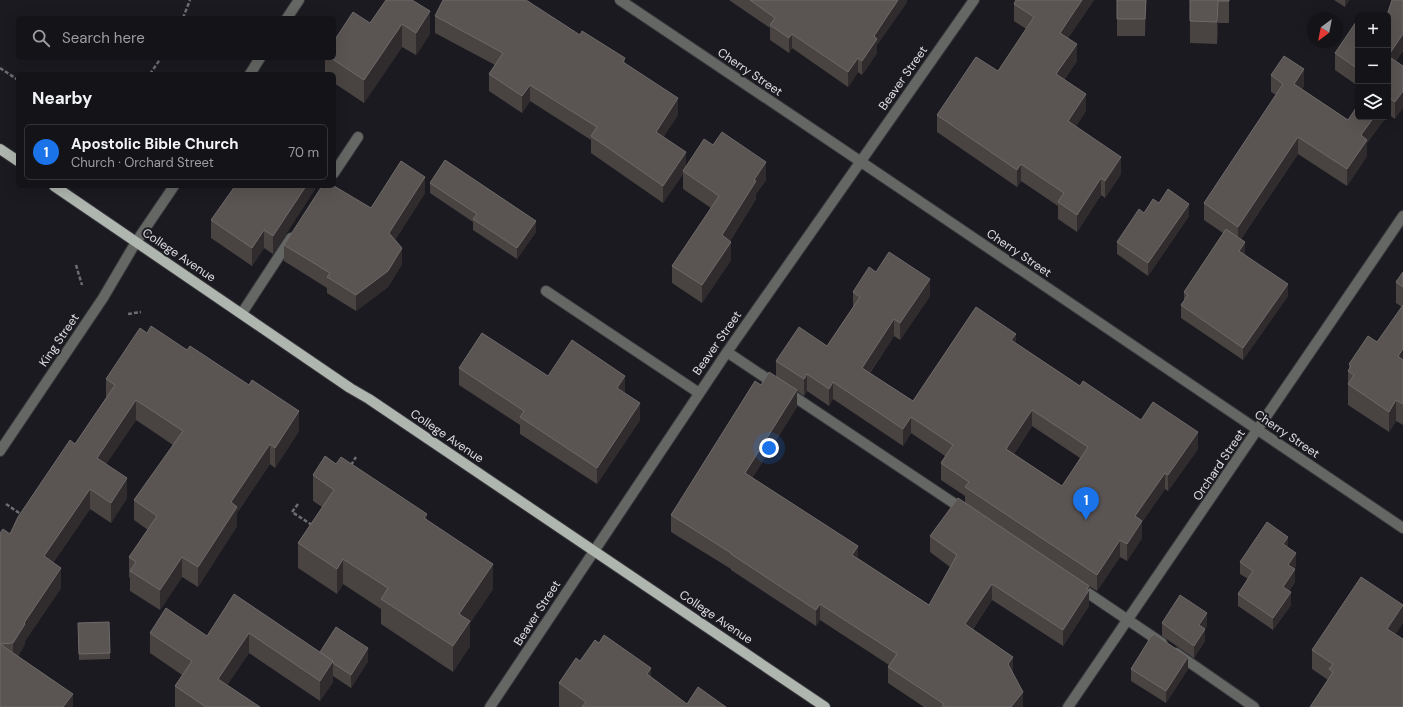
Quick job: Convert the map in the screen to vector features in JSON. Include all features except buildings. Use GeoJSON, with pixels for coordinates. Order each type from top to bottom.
{"type":"FeatureCollection","features":[{"type":"Feature","properties":{"kind":"main road"},"geometry":{"type":"LineString","coordinates":[[0,149],[16,160]]}},
{"type":"Feature","properties":{"kind":"main road","name":"College Avenue"},"geometry":{"type":"LineString","coordinates":[[57,188],[350,388],[369,399],[594,550],[825,707]]}},
{"type":"Feature","properties":{"kind":"street"},"geometry":{"type":"LineString","coordinates":[[288,16],[300,0]]}},
{"type":"Feature","properties":{"kind":"street","name":"Cherry Street"},"geometry":{"type":"LineString","coordinates":[[620,0],[1403,528]]}},
{"type":"Feature","properties":{"kind":"street","name":"Beaver Street"},"geometry":{"type":"LineString","coordinates":[[490,707],[727,352],[974,0]]}},
{"type":"Feature","properties":{"kind":"street"},"geometry":{"type":"LineString","coordinates":[[251,72],[259,60]]}},
{"type":"Feature","properties":{"kind":"street"},"geometry":{"type":"LineString","coordinates":[[336,170],[358,137]]}},
{"type":"Feature","properties":{"kind":"street","name":"King Street"},"geometry":{"type":"LineString","coordinates":[[0,452],[103,298],[136,242],[173,188]]}},
{"type":"Feature","properties":{"kind":"street","name":"Orchard Street"},"geometry":{"type":"LineString","coordinates":[[1068,707],[1403,216]]}},
{"type":"Feature","properties":{"kind":"street"},"geometry":{"type":"LineString","coordinates":[[242,313],[296,230]]}},
{"type":"Feature","properties":{"kind":"street"},"geometry":{"type":"LineString","coordinates":[[546,291],[699,393]]}},
{"type":"Feature","properties":{"kind":"street"},"geometry":{"type":"LineString","coordinates":[[727,352],[974,517]]}},
{"type":"Feature","properties":{"kind":"street"},"geometry":{"type":"LineString","coordinates":[[1074,584],[1254,707]]}},
{"type":"Feature","properties":{"kind":"path"},"geometry":{"type":"LineString","coordinates":[[184,16],[190,0]]}},
{"type":"Feature","properties":{"kind":"path"},"geometry":{"type":"LineString","coordinates":[[151,72],[160,60]]}},
{"type":"Feature","properties":{"kind":"path"},"geometry":{"type":"LineString","coordinates":[[0,68],[16,79]]}},
{"type":"Feature","properties":{"kind":"path"},"geometry":{"type":"LineString","coordinates":[[76,265],[82,285]]}},
{"type":"Feature","properties":{"kind":"path"},"geometry":{"type":"LineString","coordinates":[[128,314],[141,312]]}},
{"type":"Feature","properties":{"kind":"path"},"geometry":{"type":"LineString","coordinates":[[348,470],[356,457]]}},
{"type":"Feature","properties":{"kind":"path"},"geometry":{"type":"LineString","coordinates":[[6,504],[24,516]]}},
{"type":"Feature","properties":{"kind":"path"},"geometry":{"type":"LineString","coordinates":[[298,504],[292,512],[312,525]]}},
{"type":"Feature","properties":{"kind":"path"},"geometry":{"type":"LineString","coordinates":[[308,531],[316,519]]}},
{"type":"Feature","properties":{"kind":"place","name":"Apostolic Bible Church"},"geometry":{"type":"Point","coordinates":[1086,520]}}]}
